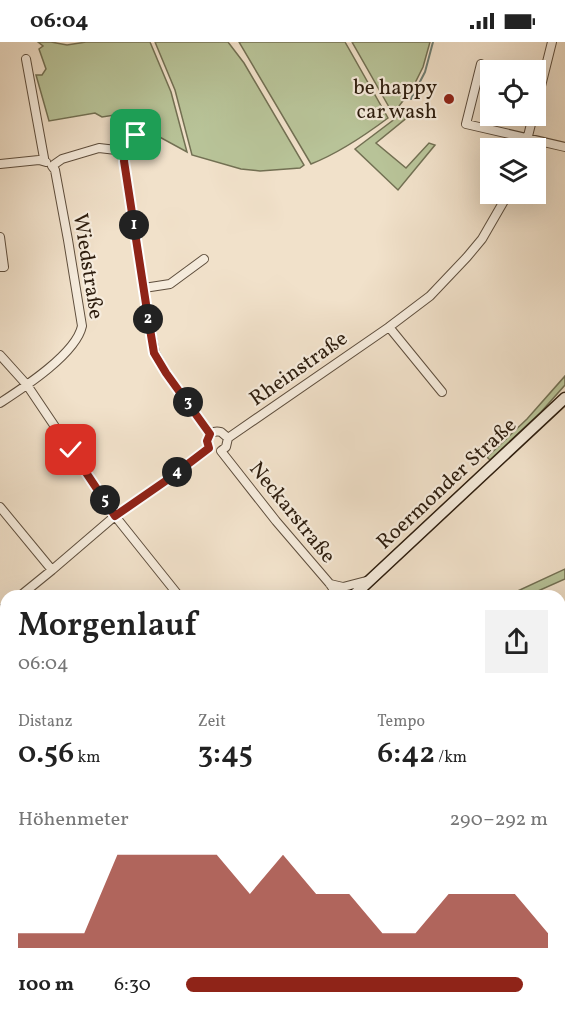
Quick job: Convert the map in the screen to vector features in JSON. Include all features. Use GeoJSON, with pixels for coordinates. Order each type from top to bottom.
{"type":"FeatureCollection","features":[{"type":"Feature","properties":{"kind":"main road","name":"Roermonder Straße"},"geometry":{"type":"LineString","coordinates":[[359,590],[565,398]]}},
{"type":"Feature","properties":{"kind":"street"},"geometry":{"type":"LineString","coordinates":[[546,66],[552,42]]}},
{"type":"Feature","properties":{"kind":"street"},"geometry":{"type":"LineString","coordinates":[[26,59],[43,161]]}},
{"type":"Feature","properties":{"kind":"street"},"geometry":{"type":"LineString","coordinates":[[480,68],[466,124],[528,138],[531,126]]}},
{"type":"Feature","properties":{"kind":"street"},"geometry":{"type":"LineString","coordinates":[[143,132],[136,135],[129,143],[124,161],[154,353],[210,434]]}},
{"type":"Feature","properties":{"kind":"street"},"geometry":{"type":"LineString","coordinates":[[546,142],[565,147]]}},
{"type":"Feature","properties":{"kind":"street"},"geometry":{"type":"LineString","coordinates":[[0,164],[39,160],[52,166],[62,159],[99,148],[125,151]]}},
{"type":"Feature","properties":{"kind":"street","name":"Wiedstraße"},"geometry":{"type":"LineString","coordinates":[[0,403],[27,385],[65,353],[74,343],[82,326],[55,170],[52,166]]}},
{"type":"Feature","properties":{"kind":"street","name":"Rheinstraße"},"geometry":{"type":"LineString","coordinates":[[221,451],[226,447],[228,438],[390,327],[430,296],[467,257],[489,228],[502,204]]}},
{"type":"Feature","properties":{"kind":"street"},"geometry":{"type":"LineString","coordinates":[[0,237],[4,267],[0,267]]}},
{"type":"Feature","properties":{"kind":"street"},"geometry":{"type":"LineString","coordinates":[[144,288],[170,284],[204,259]]}},
{"type":"Feature","properties":{"kind":"street"},"geometry":{"type":"LineString","coordinates":[[390,327],[442,392]]}},
{"type":"Feature","properties":{"kind":"street"},"geometry":{"type":"LineString","coordinates":[[0,356],[27,385],[115,516],[175,590]]}},
{"type":"Feature","properties":{"kind":"street"},"geometry":{"type":"LineString","coordinates":[[221,451],[217,452],[209,448],[207,441],[210,434],[217,431],[228,438]]}},
{"type":"Feature","properties":{"kind":"street"},"geometry":{"type":"LineString","coordinates":[[27,590],[115,516],[209,448]]}},
{"type":"Feature","properties":{"kind":"street","name":"Neckarstraße"},"geometry":{"type":"LineString","coordinates":[[221,451],[334,590]]}},
{"type":"Feature","properties":{"kind":"street"},"geometry":{"type":"LineString","coordinates":[[0,507],[52,570]]}},
{"type":"Feature","properties":{"kind":"street"},"geometry":{"type":"LineString","coordinates":[[330,584],[343,587],[368,580]]}},
{"type":"Feature","properties":{"kind":"green space"},"geometry":{"type":"Polygon","coordinates":[[[38,42],[67,45],[86,42],[150,42],[171,92],[187,152],[154,134],[153,127],[146,122],[138,123],[130,134],[121,114],[102,117],[95,113],[49,121],[36,75],[42,75],[46,69],[39,49],[43,46],[38,42]]]}},
{"type":"Feature","properties":{"kind":"green space"},"geometry":{"type":"Polygon","coordinates":[[[155,42],[228,42],[244,63],[304,165],[300,168],[260,171],[241,169],[192,155],[175,90],[155,42]]]}},
{"type":"Feature","properties":{"kind":"green space"},"geometry":{"type":"Polygon","coordinates":[[[239,42],[345,42],[388,118],[351,144],[311,164],[239,42]]]}},
{"type":"Feature","properties":{"kind":"green space"},"geometry":{"type":"Polygon","coordinates":[[[352,42],[430,42],[423,67],[412,89],[393,114],[352,42]]]}},
{"type":"Feature","properties":{"kind":"green space"},"geometry":{"type":"Polygon","coordinates":[[[410,109],[409,116],[376,143],[406,168],[429,143],[435,145],[398,190],[355,149],[410,109]]]}},
{"type":"Feature","properties":{"kind":"green space"},"geometry":{"type":"Polygon","coordinates":[[[565,376],[565,385],[541,412],[490,460],[487,457],[527,419],[565,376]]]}},
{"type":"Feature","properties":{"kind":"green space"},"geometry":{"type":"Polygon","coordinates":[[[565,569],[565,579],[540,590],[520,590],[565,569]]]}},
{"type":"Feature","properties":{"kind":"waterway"},"geometry":{"type":"LineString","coordinates":[[411,99],[425,72],[433,42]]}},
{"type":"Feature","properties":{"kind":"place","name":"be happy car wash"},"geometry":{"type":"Point","coordinates":[449,99]}},
{"type":"Feature","properties":{"kind":"route"},"geometry":{"type":"LineString","coordinates":[[71,450],[115,516],[209,448],[207,441],[210,434],[154,353],[124,161],[125,151],[136,135]]}}]}
